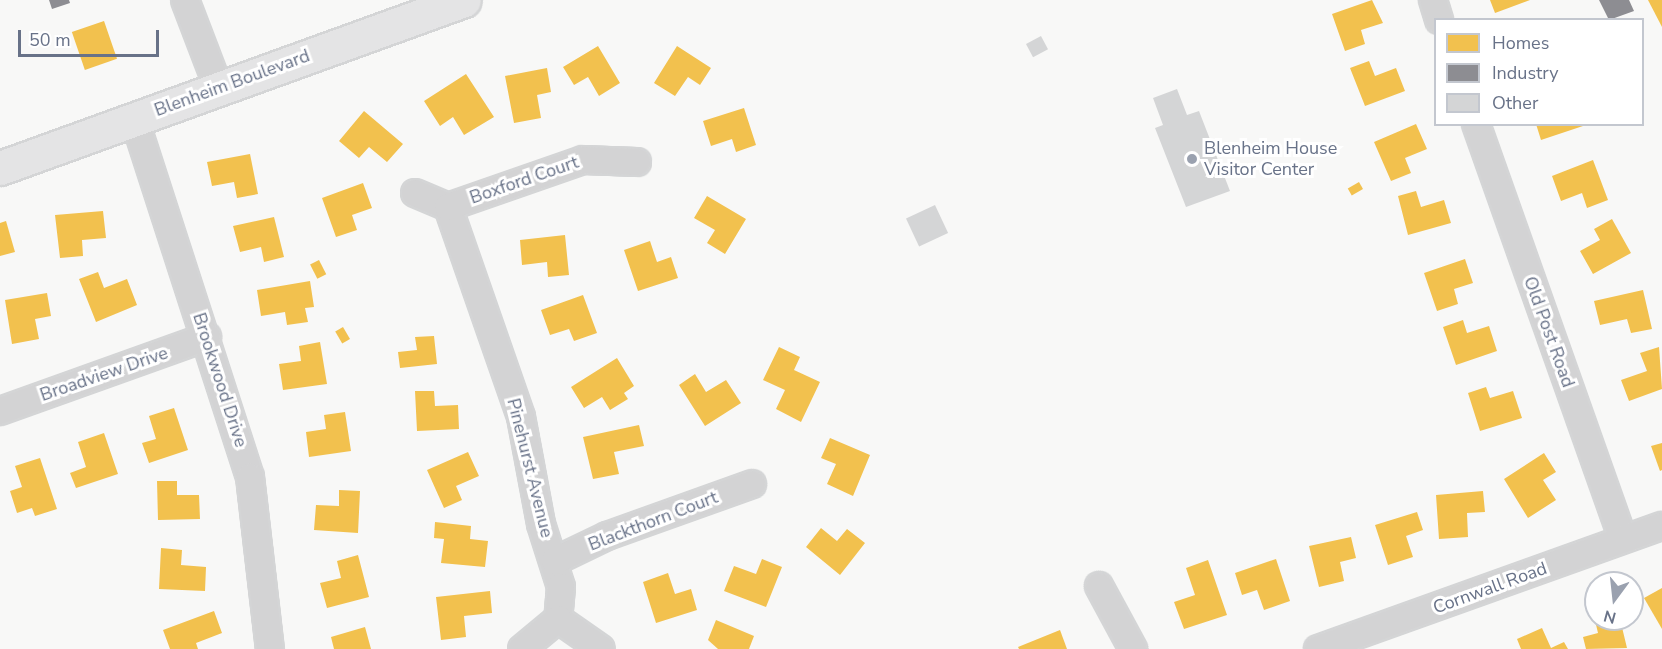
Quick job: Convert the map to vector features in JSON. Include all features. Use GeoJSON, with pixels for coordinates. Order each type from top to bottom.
{"type":"FeatureCollection","features":[{"type":"Feature","properties":{"kind":"main road","name":"Blenheim Boulevard"},"geometry":{"type":"LineString","coordinates":[[0,168],[464,0]]}},
{"type":"Feature","properties":{"kind":"street"},"geometry":{"type":"LineString","coordinates":[[185,0],[219,89]]}},
{"type":"Feature","properties":{"kind":"street"},"geometry":{"type":"LineString","coordinates":[[1433,0],[1438,18]]}},
{"type":"Feature","properties":{"kind":"street","name":"Brookwood Drive"},"geometry":{"type":"LineString","coordinates":[[134,118],[207,337],[250,477],[270,649]]}},
{"type":"Feature","properties":{"kind":"street","name":"Old Post Road"},"geometry":{"type":"LineString","coordinates":[[1477,126],[1623,539]]}},
{"type":"Feature","properties":{"kind":"street","name":"Boxford Court"},"geometry":{"type":"LineString","coordinates":[[448,207],[583,159],[637,162]]}},
{"type":"Feature","properties":{"kind":"street"},"geometry":{"type":"LineString","coordinates":[[415,193],[448,207]]}},
{"type":"Feature","properties":{"kind":"street","name":"Pinehurst Avenue"},"geometry":{"type":"LineString","coordinates":[[448,207],[521,417],[542,524],[561,587],[558,619]]}},
{"type":"Feature","properties":{"kind":"street","name":"Broadview Drive"},"geometry":{"type":"LineString","coordinates":[[0,411],[207,337]]}},
{"type":"Feature","properties":{"kind":"street","name":"Blackthorn Court"},"geometry":{"type":"LineString","coordinates":[[555,561],[607,536],[752,484]]}},
{"type":"Feature","properties":{"kind":"street","name":"Cornwall Road"},"geometry":{"type":"LineString","coordinates":[[1318,649],[1662,526]]}},
{"type":"Feature","properties":{"kind":"street"},"geometry":{"type":"LineString","coordinates":[[1099,586],[1133,649]]}},
{"type":"Feature","properties":{"kind":"street"},"geometry":{"type":"LineString","coordinates":[[522,649],[558,619],[601,649]]}},
{"type":"Feature","properties":{"kind":"building: Homes"},"geometry":{"type":"Polygon","coordinates":[[[1372,0],[1383,23],[1361,30],[1365,44],[1345,51],[1332,14],[1372,0]]]}},
{"type":"Feature","properties":{"kind":"building: Homes"},"geometry":{"type":"Polygon","coordinates":[[[1490,0],[1530,0],[1495,13],[1490,0]]]}},
{"type":"Feature","properties":{"kind":"building: Homes"},"geometry":{"type":"Polygon","coordinates":[[[1648,0],[1662,0],[1662,27],[1648,0]]]}},
{"type":"Feature","properties":{"kind":"building: Homes"},"geometry":{"type":"Polygon","coordinates":[[[104,21],[117,59],[85,70],[72,32],[104,21]]]}},
{"type":"Feature","properties":{"kind":"building: Homes"},"geometry":{"type":"Polygon","coordinates":[[[598,46],[620,83],[599,96],[588,77],[574,85],[563,67],[598,46]]]}},
{"type":"Feature","properties":{"kind":"building: Homes"},"geometry":{"type":"Polygon","coordinates":[[[677,46],[711,68],[700,85],[688,77],[675,96],[654,83],[677,46]]]}},
{"type":"Feature","properties":{"kind":"building: Homes"},"geometry":{"type":"Polygon","coordinates":[[[1369,61],[1375,76],[1396,68],[1405,91],[1365,106],[1350,68],[1369,61]]]}},
{"type":"Feature","properties":{"kind":"building: Homes"},"geometry":{"type":"Polygon","coordinates":[[[547,68],[551,92],[537,95],[541,118],[514,123],[505,76],[547,68]]]}},
{"type":"Feature","properties":{"kind":"building: Homes"},"geometry":{"type":"Polygon","coordinates":[[[466,74],[494,117],[464,135],[453,117],[440,126],[424,101],[466,74]]]}},
{"type":"Feature","properties":{"kind":"building: Homes"},"geometry":{"type":"Polygon","coordinates":[[[744,108],[756,145],[736,152],[732,139],[711,146],[703,121],[744,108]]]}},
{"type":"Feature","properties":{"kind":"building: Homes"},"geometry":{"type":"Polygon","coordinates":[[[364,111],[403,144],[387,162],[369,147],[359,158],[339,141],[364,111]]]}},
{"type":"Feature","properties":{"kind":"building: Homes"},"geometry":{"type":"Polygon","coordinates":[[[1416,124],[1427,149],[1405,158],[1411,173],[1391,181],[1374,142],[1416,124]]]}},
{"type":"Feature","properties":{"kind":"building: Homes"},"geometry":{"type":"Polygon","coordinates":[[[1537,126],[1583,126],[1541,140],[1537,126]]]}},
{"type":"Feature","properties":{"kind":"building: Homes"},"geometry":{"type":"Polygon","coordinates":[[[250,154],[258,194],[237,198],[234,182],[212,186],[207,162],[250,154]]]}},
{"type":"Feature","properties":{"kind":"building: Homes"},"geometry":{"type":"Polygon","coordinates":[[[1593,160],[1608,200],[1587,208],[1582,193],[1561,201],[1552,176],[1593,160]]]}},
{"type":"Feature","properties":{"kind":"building: Homes"},"geometry":{"type":"Polygon","coordinates":[[[1359,182],[1363,189],[1352,195],[1348,188],[1359,182]]]}},
{"type":"Feature","properties":{"kind":"building: Homes"},"geometry":{"type":"Polygon","coordinates":[[[363,183],[372,208],[352,215],[357,230],[336,237],[322,198],[363,183]]]}},
{"type":"Feature","properties":{"kind":"building: Homes"},"geometry":{"type":"Polygon","coordinates":[[[1416,191],[1421,207],[1444,200],[1451,223],[1408,235],[1398,196],[1416,191]]]}},
{"type":"Feature","properties":{"kind":"building: Homes"},"geometry":{"type":"Polygon","coordinates":[[[707,196],[746,219],[725,254],[707,243],[715,230],[694,218],[707,196]]]}},
{"type":"Feature","properties":{"kind":"building: Homes"},"geometry":{"type":"Polygon","coordinates":[[[103,211],[106,238],[82,240],[83,256],[60,258],[55,215],[103,211]]]}},
{"type":"Feature","properties":{"kind":"building: Homes"},"geometry":{"type":"Polygon","coordinates":[[[274,217],[284,257],[264,262],[261,247],[240,252],[233,226],[274,217]]]}},
{"type":"Feature","properties":{"kind":"building: Homes"},"geometry":{"type":"Polygon","coordinates":[[[1612,219],[1631,253],[1593,274],[1580,251],[1600,240],[1594,229],[1612,219]]]}},
{"type":"Feature","properties":{"kind":"building: Homes"},"geometry":{"type":"Polygon","coordinates":[[[6,221],[15,252],[0,256],[0,223],[6,221]]]}},
{"type":"Feature","properties":{"kind":"building: Homes"},"geometry":{"type":"Polygon","coordinates":[[[565,235],[569,275],[548,277],[547,262],[522,265],[520,240],[565,235]]]}},
{"type":"Feature","properties":{"kind":"building: Homes"},"geometry":{"type":"Polygon","coordinates":[[[650,241],[657,262],[671,257],[678,278],[638,291],[624,250],[650,241]]]}},
{"type":"Feature","properties":{"kind":"building: Homes"},"geometry":{"type":"Polygon","coordinates":[[[1465,259],[1473,283],[1454,289],[1458,304],[1437,311],[1424,273],[1465,259]]]}},
{"type":"Feature","properties":{"kind":"building: Homes"},"geometry":{"type":"Polygon","coordinates":[[[319,260],[326,274],[317,279],[310,265],[319,260]]]}},
{"type":"Feature","properties":{"kind":"building: Homes"},"geometry":{"type":"Polygon","coordinates":[[[98,272],[104,288],[127,279],[137,305],[96,322],[79,279],[98,272]]]}},
{"type":"Feature","properties":{"kind":"building: Homes"},"geometry":{"type":"Polygon","coordinates":[[[310,281],[314,307],[305,308],[308,322],[287,325],[285,312],[261,316],[257,290],[310,281]]]}},
{"type":"Feature","properties":{"kind":"building: Homes"},"geometry":{"type":"Polygon","coordinates":[[[1643,290],[1652,329],[1631,333],[1627,319],[1600,325],[1594,301],[1643,290]]]}},
{"type":"Feature","properties":{"kind":"building: Homes"},"geometry":{"type":"Polygon","coordinates":[[[47,293],[51,316],[35,319],[39,339],[12,344],[5,300],[47,293]]]}},
{"type":"Feature","properties":{"kind":"building: Homes"},"geometry":{"type":"Polygon","coordinates":[[[583,295],[597,333],[574,341],[569,329],[550,335],[541,310],[583,295]]]}},
{"type":"Feature","properties":{"kind":"building: Homes"},"geometry":{"type":"Polygon","coordinates":[[[1463,320],[1467,333],[1489,326],[1497,351],[1456,365],[1443,327],[1463,320]]]}},
{"type":"Feature","properties":{"kind":"building: Homes"},"geometry":{"type":"Polygon","coordinates":[[[343,327],[350,339],[342,344],[335,332],[343,327]]]}},
{"type":"Feature","properties":{"kind":"building: Homes"},"geometry":{"type":"Polygon","coordinates":[[[434,336],[437,364],[400,368],[398,352],[417,350],[415,337],[434,336]]]}},
{"type":"Feature","properties":{"kind":"building: Homes"},"geometry":{"type":"Polygon","coordinates":[[[320,342],[327,384],[283,390],[279,364],[301,361],[299,346],[320,342]]]}},
{"type":"Feature","properties":{"kind":"building: Homes"},"geometry":{"type":"Polygon","coordinates":[[[779,347],[800,357],[794,370],[820,382],[801,422],[776,409],[785,390],[763,380],[779,347]]]}},
{"type":"Feature","properties":{"kind":"building: Homes"},"geometry":{"type":"Polygon","coordinates":[[[1659,347],[1662,389],[1629,401],[1621,380],[1647,371],[1640,353],[1659,347]]]}},
{"type":"Feature","properties":{"kind":"building: Homes"},"geometry":{"type":"Polygon","coordinates":[[[617,358],[634,386],[624,393],[628,399],[610,410],[602,397],[584,408],[571,387],[617,358]]]}},
{"type":"Feature","properties":{"kind":"building: Homes"},"geometry":{"type":"Polygon","coordinates":[[[695,374],[706,392],[726,380],[741,403],[705,426],[679,385],[695,374]]]}},
{"type":"Feature","properties":{"kind":"building: Homes"},"geometry":{"type":"Polygon","coordinates":[[[1486,387],[1490,398],[1513,391],[1522,418],[1480,431],[1468,393],[1486,387]]]}},
{"type":"Feature","properties":{"kind":"building: Homes"},"geometry":{"type":"Polygon","coordinates":[[[415,391],[434,391],[435,406],[458,405],[459,429],[417,431],[415,391]]]}},
{"type":"Feature","properties":{"kind":"building: Homes"},"geometry":{"type":"Polygon","coordinates":[[[174,408],[188,450],[149,463],[142,443],[156,439],[149,416],[174,408]]]}},
{"type":"Feature","properties":{"kind":"building: Homes"},"geometry":{"type":"Polygon","coordinates":[[[345,412],[351,451],[309,457],[306,432],[326,429],[324,415],[345,412]]]}},
{"type":"Feature","properties":{"kind":"building: Homes"},"geometry":{"type":"Polygon","coordinates":[[[639,425],[644,446],[614,452],[619,474],[593,479],[583,437],[639,425]]]}},
{"type":"Feature","properties":{"kind":"building: Homes"},"geometry":{"type":"Polygon","coordinates":[[[104,433],[118,474],[76,488],[70,473],[86,467],[78,442],[104,433]]]}},
{"type":"Feature","properties":{"kind":"building: Homes"},"geometry":{"type":"Polygon","coordinates":[[[830,438],[870,455],[853,496],[827,484],[836,464],[821,458],[830,438]]]}},
{"type":"Feature","properties":{"kind":"building: Homes"},"geometry":{"type":"Polygon","coordinates":[[[1662,443],[1662,470],[1660,471],[1651,446],[1662,443]]]}},
{"type":"Feature","properties":{"kind":"building: Homes"},"geometry":{"type":"Polygon","coordinates":[[[468,452],[479,476],[456,486],[462,500],[444,508],[427,470],[468,452]]]}},
{"type":"Feature","properties":{"kind":"building: Homes"},"geometry":{"type":"Polygon","coordinates":[[[1544,453],[1556,472],[1543,480],[1556,500],[1528,518],[1504,479],[1544,453]]]}},
{"type":"Feature","properties":{"kind":"building: Homes"},"geometry":{"type":"Polygon","coordinates":[[[40,458],[57,509],[35,516],[32,508],[17,513],[10,491],[22,487],[15,466],[40,458]]]}},
{"type":"Feature","properties":{"kind":"building: Homes"},"geometry":{"type":"Polygon","coordinates":[[[157,481],[177,481],[177,495],[199,495],[200,519],[158,520],[157,481]]]}},
{"type":"Feature","properties":{"kind":"building: Homes"},"geometry":{"type":"Polygon","coordinates":[[[339,490],[360,491],[358,533],[314,530],[316,505],[339,506],[339,490]]]}},
{"type":"Feature","properties":{"kind":"building: Homes"},"geometry":{"type":"Polygon","coordinates":[[[1483,491],[1485,512],[1467,513],[1468,537],[1439,539],[1436,495],[1483,491]]]}},
{"type":"Feature","properties":{"kind":"building: Homes"},"geometry":{"type":"Polygon","coordinates":[[[1417,512],[1423,530],[1406,536],[1413,557],[1388,565],[1375,525],[1417,512]]]}},
{"type":"Feature","properties":{"kind":"building: Homes"},"geometry":{"type":"Polygon","coordinates":[[[435,522],[471,526],[470,539],[488,541],[485,567],[441,563],[444,539],[434,538],[435,522]]]}},
{"type":"Feature","properties":{"kind":"building: Homes"},"geometry":{"type":"Polygon","coordinates":[[[821,528],[837,541],[847,529],[865,543],[840,575],[806,547],[821,528]]]}},
{"type":"Feature","properties":{"kind":"building: Homes"},"geometry":{"type":"Polygon","coordinates":[[[1351,537],[1356,558],[1340,562],[1344,581],[1319,587],[1309,546],[1351,537]]]}},
{"type":"Feature","properties":{"kind":"building: Homes"},"geometry":{"type":"Polygon","coordinates":[[[161,548],[182,550],[181,565],[206,567],[205,591],[159,589],[161,548]]]}},
{"type":"Feature","properties":{"kind":"building: Homes"},"geometry":{"type":"Polygon","coordinates":[[[358,555],[369,597],[327,608],[320,583],[341,578],[337,561],[358,555]]]}},
{"type":"Feature","properties":{"kind":"building: Homes"},"geometry":{"type":"Polygon","coordinates":[[[762,559],[782,567],[766,607],[724,591],[734,566],[756,574],[762,559]]]}},
{"type":"Feature","properties":{"kind":"building: Homes"},"geometry":{"type":"Polygon","coordinates":[[[1276,559],[1290,601],[1264,610],[1257,590],[1242,595],[1235,573],[1276,559]]]}},
{"type":"Feature","properties":{"kind":"building: Homes"},"geometry":{"type":"Polygon","coordinates":[[[1208,560],[1227,615],[1184,629],[1174,602],[1195,595],[1186,568],[1208,560]]]}},
{"type":"Feature","properties":{"kind":"building: Homes"},"geometry":{"type":"Polygon","coordinates":[[[668,573],[675,594],[691,589],[697,610],[656,623],[643,582],[668,573]]]}},
{"type":"Feature","properties":{"kind":"building: Homes"},"geometry":{"type":"Polygon","coordinates":[[[1662,588],[1662,629],[1644,598],[1662,588]]]}},
{"type":"Feature","properties":{"kind":"building: Homes"},"geometry":{"type":"Polygon","coordinates":[[[490,591],[492,613],[464,616],[466,637],[441,640],[436,597],[490,591]]]}},
{"type":"Feature","properties":{"kind":"building: Homes"},"geometry":{"type":"Polygon","coordinates":[[[214,611],[222,633],[196,643],[198,649],[170,649],[163,630],[214,611]]]}},
{"type":"Feature","properties":{"kind":"building: Homes"},"geometry":{"type":"Polygon","coordinates":[[[716,620],[754,636],[749,649],[718,649],[708,640],[716,620]]]}},
{"type":"Feature","properties":{"kind":"building: Homes"},"geometry":{"type":"Polygon","coordinates":[[[365,627],[371,649],[334,649],[331,637],[365,627]]]}},
{"type":"Feature","properties":{"kind":"building: Homes"},"geometry":{"type":"Polygon","coordinates":[[[1542,628],[1551,648],[1564,642],[1568,649],[1521,649],[1517,639],[1542,628]]]}},
{"type":"Feature","properties":{"kind":"building: Homes"},"geometry":{"type":"Polygon","coordinates":[[[1060,630],[1067,649],[1019,649],[1018,647],[1060,630]]]}},
{"type":"Feature","properties":{"kind":"building: Homes"},"geometry":{"type":"Polygon","coordinates":[[[1598,631],[1623,631],[1627,648],[1586,649],[1583,637],[1598,633],[1598,631]]]}},
{"type":"Feature","properties":{"kind":"building: Industry"},"geometry":{"type":"Polygon","coordinates":[[[49,0],[69,0],[70,3],[52,9],[49,0]]]}},
{"type":"Feature","properties":{"kind":"building: Industry"},"geometry":{"type":"Polygon","coordinates":[[[1599,0],[1629,0],[1634,11],[1608,18],[1599,0]]]}},
{"type":"Feature","properties":{"kind":"building: Other"},"geometry":{"type":"Polygon","coordinates":[[[1041,36],[1048,49],[1033,57],[1026,44],[1041,36]]]}},
{"type":"Feature","properties":{"kind":"building: Other","name":"Blenheim House Visitor Center"},"geometry":{"type":"Polygon","coordinates":[[[1177,89],[1187,115],[1199,111],[1230,191],[1186,207],[1155,128],[1163,125],[1153,98],[1177,89]]]}},
{"type":"Feature","properties":{"kind":"building: Other"},"geometry":{"type":"Polygon","coordinates":[[[935,205],[948,233],[919,247],[906,219],[935,205]]]}},
{"type":"Feature","properties":{"kind":"place","name":"Blenheim House Visitor Center"},"geometry":{"type":"Point","coordinates":[1192,159]}}]}
